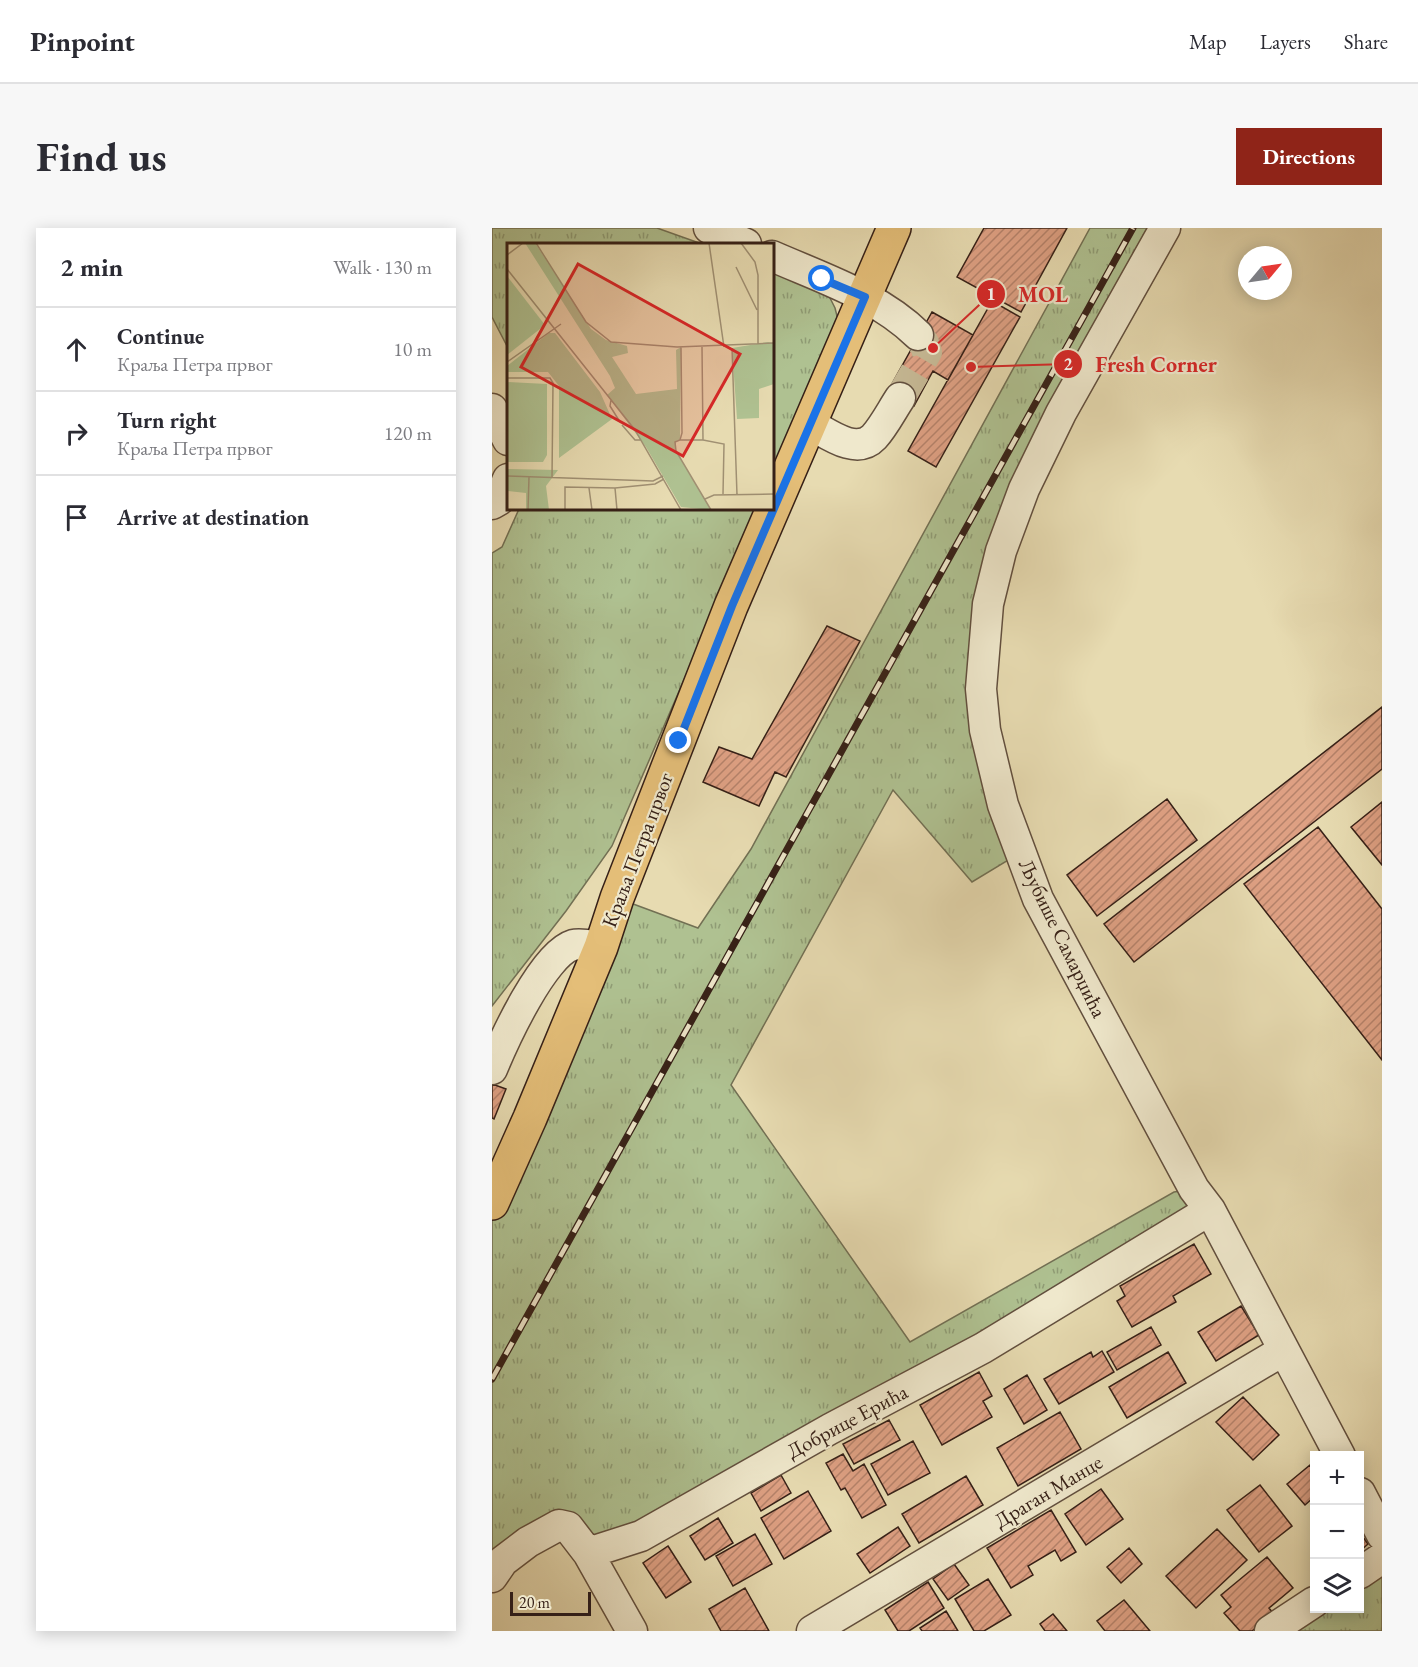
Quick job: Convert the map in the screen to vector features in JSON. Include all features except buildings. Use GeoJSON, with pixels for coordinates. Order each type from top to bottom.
{"type":"FeatureCollection","features":[{"type":"Feature","properties":{"kind":"main road","name":"Краља Петра првог"},"geometry":{"type":"LineString","coordinates":[[774,508],[894,228]]}},
{"type":"Feature","properties":{"kind":"main road","name":"Краља Петра првог"},"geometry":{"type":"LineString","coordinates":[[492,1203],[601,948],[617,898],[732,606],[773,510]]}},
{"type":"Feature","properties":{"kind":"street"},"geometry":{"type":"LineString","coordinates":[[709,228],[744,243]]}},
{"type":"Feature","properties":{"kind":"street","name":"Љубише Самарџића"},"geometry":{"type":"LineString","coordinates":[[1165,228],[1061,413],[1024,489],[1001,552],[988,604],[981,689],[985,730],[1003,805],[1038,899],[1194,1189],[1210,1210],[1338,1451]]}},
{"type":"Feature","properties":{"kind":"street"},"geometry":{"type":"LineString","coordinates":[[774,257],[865,297],[905,322],[918,335]]}},
{"type":"Feature","properties":{"kind":"street"},"geometry":{"type":"LineString","coordinates":[[810,424],[838,439],[852,444],[862,444],[874,438],[900,398]]}},
{"type":"Feature","properties":{"kind":"street"},"geometry":{"type":"LineString","coordinates":[[492,409],[507,438]]}},
{"type":"Feature","properties":{"kind":"street"},"geometry":{"type":"LineString","coordinates":[[492,504],[499,500],[507,481]]}},
{"type":"Feature","properties":{"kind":"street"},"geometry":{"type":"LineString","coordinates":[[492,1069],[512,1025],[554,958],[575,944],[601,948]]}},
{"type":"Feature","properties":{"kind":"street","name":"Добрице Ерића"},"geometry":{"type":"LineString","coordinates":[[588,1553],[641,1536],[830,1429],[983,1348],[1210,1210]]}},
{"type":"Feature","properties":{"kind":"street","name":"Драган Манце"},"geometry":{"type":"LineString","coordinates":[[812,1631],[1284,1350]]}},
{"type":"Feature","properties":{"kind":"street"},"geometry":{"type":"LineString","coordinates":[[1368,1495],[1382,1535]]}},
{"type":"Feature","properties":{"kind":"street"},"geometry":{"type":"LineString","coordinates":[[492,1577],[503,1561],[528,1542],[559,1525],[568,1527],[588,1553],[632,1631]]}},
{"type":"Feature","properties":{"kind":"street"},"geometry":{"type":"LineString","coordinates":[[1364,1570],[1382,1558]]}},
{"type":"Feature","properties":{"kind":"street"},"geometry":{"type":"LineString","coordinates":[[1270,1631],[1310,1605]]}},
{"type":"Feature","properties":{"kind":"green space"},"geometry":{"type":"Polygon","coordinates":[[[492,228],[657,228],[699,243],[507,243],[507,346],[492,317],[492,228]]]}},
{"type":"Feature","properties":{"kind":"green space"},"geometry":{"type":"Polygon","coordinates":[[[1090,228],[1161,228],[1061,413],[984,642],[1020,853],[972,882],[893,790],[731,1085],[910,1342],[1174,1192],[1194,1189],[1210,1210],[588,1553],[568,1528],[492,1577],[492,1203],[617,898],[698,928],[751,849],[1090,228]]]}},
{"type":"Feature","properties":{"kind":"green space"},"geometry":{"type":"Polygon","coordinates":[[[774,271],[829,296],[839,324],[774,473],[774,271]]]}},
{"type":"Feature","properties":{"kind":"green space"},"geometry":{"type":"Polygon","coordinates":[[[519,510],[758,510],[612,846],[566,911],[492,1006],[492,553],[502,547],[519,510]]]}},
{"type":"Feature","properties":{"kind":"green space"},"geometry":{"type":"Polygon","coordinates":[[[1382,1558],[1382,1631],[1270,1631],[1310,1610],[1310,1613],[1364,1613],[1364,1570],[1382,1558]]]}},
{"type":"Feature","properties":{"kind":"tunnel"},"geometry":{"type":"LineString","coordinates":[[900,398],[927,352],[918,335]]}},
{"type":"Feature","properties":{"kind":"railway"},"geometry":{"type":"LineString","coordinates":[[492,1379],[1133,228]]}},
{"type":"Feature","properties":{"kind":"place","name":"MOL"},"geometry":{"type":"Point","coordinates":[933,348]}},
{"type":"Feature","properties":{"kind":"place","name":"Fresh Corner"},"geometry":{"type":"Point","coordinates":[971,367]}},
{"type":"Feature","properties":{"kind":"route"},"geometry":{"type":"LineString","coordinates":[[679,741],[732,606],[865,297],[822,279]]}}]}
